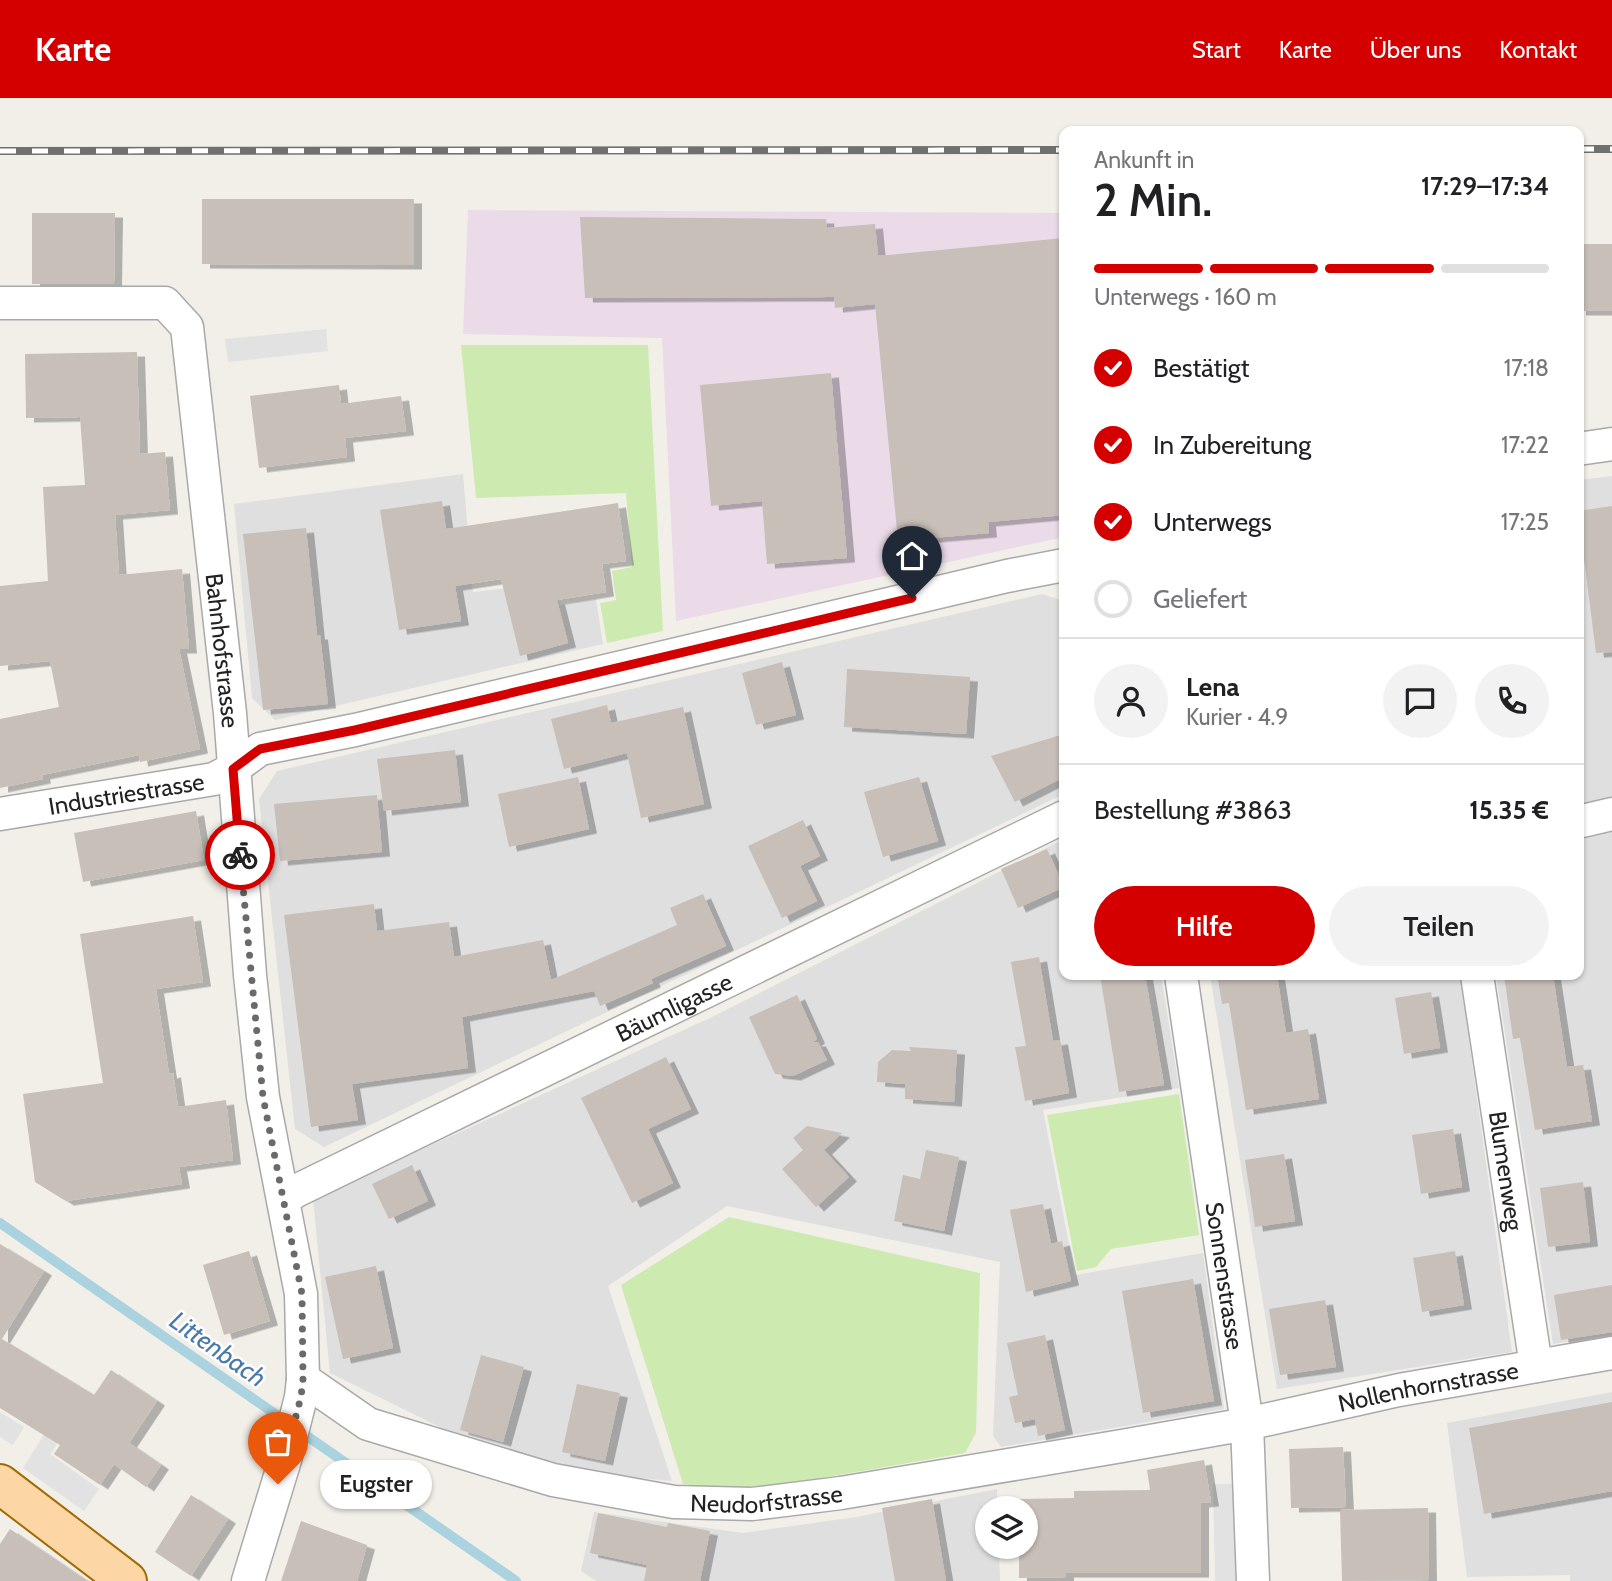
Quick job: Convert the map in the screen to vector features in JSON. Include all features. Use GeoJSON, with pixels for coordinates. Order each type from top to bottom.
{"type":"FeatureCollection","features":[{"type":"Feature","properties":{"kind":"main road"},"geometry":{"type":"LineString","coordinates":[[0,1484],[119,1579]]}},
{"type":"Feature","properties":{"kind":"street","name":"Bahnhofstrasse"},"geometry":{"type":"LineString","coordinates":[[0,303],[165,303],[187,327],[228,699],[250,975],[263,1097],[302,1294],[302,1388],[285,1460],[248,1581]]}},
{"type":"Feature","properties":{"kind":"street"},"geometry":{"type":"LineString","coordinates":[[1584,448],[1612,444]]}},
{"type":"Feature","properties":{"kind":"street","name":"Industriestrasse"},"geometry":{"type":"LineString","coordinates":[[0,814],[215,779],[260,749],[355,730],[1059,566]]}},
{"type":"Feature","properties":{"kind":"street"},"geometry":{"type":"LineString","coordinates":[[1584,821],[1612,814]]}},
{"type":"Feature","properties":{"kind":"street","name":"Bäumligasse"},"geometry":{"type":"LineString","coordinates":[[284,1198],[1059,819]]}},
{"type":"Feature","properties":{"kind":"street","name":"Sonnenstrasse"},"geometry":{"type":"LineString","coordinates":[[1182,980],[1247,1424],[1253,1581]]}},
{"type":"Feature","properties":{"kind":"street","name":"Blumenweg"},"geometry":{"type":"LineString","coordinates":[[1478,980],[1536,1366]]}},
{"type":"Feature","properties":{"kind":"street","name":"Nollenhornstrasse"},"geometry":{"type":"LineString","coordinates":[[1247,1424],[1399,1390],[1612,1353]]}},
{"type":"Feature","properties":{"kind":"street","name":"Neudorfstrasse"},"geometry":{"type":"LineString","coordinates":[[302,1388],[368,1424],[553,1480],[674,1502],[752,1504],[829,1494],[1247,1424]]}},
{"type":"Feature","properties":{"kind":"shaded area"},"geometry":{"type":"Polygon","coordinates":[[[468,210],[1059,213],[1059,538],[676,621],[662,338],[463,334],[468,210]]]}},
{"type":"Feature","properties":{"kind":"shaded area"},"geometry":{"type":"Polygon","coordinates":[[[326,329],[328,351],[228,362],[225,339],[326,329]]]}},
{"type":"Feature","properties":{"kind":"shaded area"},"geometry":{"type":"Polygon","coordinates":[[[463,474],[473,592],[553,583],[560,605],[596,599],[603,644],[275,720],[252,698],[234,504],[463,474]]]}},
{"type":"Feature","properties":{"kind":"shaded area"},"geometry":{"type":"Polygon","coordinates":[[[1612,476],[1612,802],[1584,809],[1584,479],[1612,476]]]}},
{"type":"Feature","properties":{"kind":"shaded area"},"geometry":{"type":"Polygon","coordinates":[[[1042,594],[1059,599],[1059,796],[324,1147],[295,1129],[259,799],[277,771],[1042,594]]]}},
{"type":"Feature","properties":{"kind":"shaded area"},"geometry":{"type":"Polygon","coordinates":[[[1612,832],[1612,1335],[1553,1344],[1497,980],[1584,980],[1584,839],[1612,832]]]}},
{"type":"Feature","properties":{"kind":"shaded area"},"geometry":{"type":"Polygon","coordinates":[[[1059,842],[1059,980],[1162,980],[1179,1088],[1043,1110],[1075,1275],[1203,1253],[1224,1409],[1001,1447],[993,1436],[1000,1262],[727,1206],[608,1286],[672,1481],[582,1473],[454,1434],[330,1373],[313,1199],[710,1018],[1059,842]]]}},
{"type":"Feature","properties":{"kind":"shaded area"},"geometry":{"type":"Polygon","coordinates":[[[1211,980],[1461,980],[1512,1352],[1277,1389],[1211,980]]]}},
{"type":"Feature","properties":{"kind":"shaded area"},"geometry":{"type":"Polygon","coordinates":[[[1612,1392],[1612,1581],[1570,1581],[1570,1575],[1467,1577],[1447,1423],[1612,1392]]]}},
{"type":"Feature","properties":{"kind":"shaded area"},"geometry":{"type":"Polygon","coordinates":[[[69,1395],[82,1406],[50,1454],[99,1489],[84,1511],[23,1468],[69,1395]]]}},
{"type":"Feature","properties":{"kind":"shaded area"},"geometry":{"type":"Polygon","coordinates":[[[0,1412],[24,1427],[13,1445],[0,1437],[0,1412]]]}},
{"type":"Feature","properties":{"kind":"shaded area"},"geometry":{"type":"Polygon","coordinates":[[[1213,1484],[1238,1484],[1240,1581],[1215,1581],[1213,1484]]]}},
{"type":"Feature","properties":{"kind":"shaded area"},"geometry":{"type":"Polygon","coordinates":[[[997,1489],[997,1496],[975,1496],[975,1559],[999,1559],[1000,1581],[596,1581],[581,1571],[594,1512],[743,1533],[856,1517],[997,1489]]]}},
{"type":"Feature","properties":{"kind":"green space"},"geometry":{"type":"Polygon","coordinates":[[[461,345],[648,345],[663,631],[607,643],[600,603],[616,600],[612,571],[632,567],[626,493],[476,498],[461,345]]]}},
{"type":"Feature","properties":{"kind":"green space"},"geometry":{"type":"Polygon","coordinates":[[[1179,1094],[1199,1235],[1111,1249],[1096,1267],[1077,1271],[1047,1115],[1179,1094]]]}},
{"type":"Feature","properties":{"kind":"green space"},"geometry":{"type":"Polygon","coordinates":[[[729,1217],[980,1273],[976,1433],[965,1453],[748,1491],[683,1484],[621,1285],[729,1217]]]}},
{"type":"Feature","properties":{"kind":"building"},"geometry":{"type":"Polygon","coordinates":[[[202,199],[414,199],[414,265],[202,264],[202,199]]]}},
{"type":"Feature","properties":{"kind":"building"},"geometry":{"type":"Polygon","coordinates":[[[32,213],[115,213],[114,284],[32,284],[32,213]]]}},
{"type":"Feature","properties":{"kind":"building"},"geometry":{"type":"Polygon","coordinates":[[[580,217],[826,219],[827,228],[875,224],[878,256],[1059,238],[1059,515],[988,522],[989,533],[898,541],[875,304],[835,308],[834,297],[585,298],[580,217]]]}},
{"type":"Feature","properties":{"kind":"building"},"geometry":{"type":"Polygon","coordinates":[[[1584,244],[1612,244],[1612,311],[1584,311],[1584,244]]]}},
{"type":"Feature","properties":{"kind":"building"},"geometry":{"type":"Polygon","coordinates":[[[137,352],[140,454],[165,452],[170,510],[115,515],[119,575],[182,569],[189,649],[179,649],[200,749],[140,762],[139,755],[42,775],[43,779],[0,788],[0,719],[59,707],[50,661],[0,666],[0,586],[48,581],[43,487],[85,485],[80,417],[26,418],[25,354],[137,352]]]}},
{"type":"Feature","properties":{"kind":"building"},"geometry":{"type":"Polygon","coordinates":[[[831,373],[847,558],[767,564],[762,501],[711,506],[700,385],[831,373]]]}},
{"type":"Feature","properties":{"kind":"building"},"geometry":{"type":"Polygon","coordinates":[[[339,385],[341,404],[401,396],[406,431],[345,438],[347,457],[259,468],[250,396],[339,385]]]}},
{"type":"Feature","properties":{"kind":"building"},"geometry":{"type":"Polygon","coordinates":[[[442,501],[446,529],[618,503],[626,561],[602,564],[606,592],[557,600],[568,643],[520,656],[501,579],[455,586],[461,621],[399,630],[380,510],[442,501]]]}},
{"type":"Feature","properties":{"kind":"building"},"geometry":{"type":"Polygon","coordinates":[[[1612,506],[1612,652],[1596,653],[1584,558],[1584,510],[1612,506]]]}},
{"type":"Feature","properties":{"kind":"building"},"geometry":{"type":"Polygon","coordinates":[[[306,528],[317,635],[320,635],[328,704],[263,710],[243,534],[306,528]]]}},
{"type":"Feature","properties":{"kind":"building"},"geometry":{"type":"Polygon","coordinates":[[[782,662],[796,715],[756,725],[742,673],[782,662]]]}},
{"type":"Feature","properties":{"kind":"building"},"geometry":{"type":"Polygon","coordinates":[[[847,669],[970,677],[966,734],[844,727],[847,669]]]}},
{"type":"Feature","properties":{"kind":"building"},"geometry":{"type":"Polygon","coordinates":[[[607,705],[611,723],[683,707],[704,804],[641,818],[627,753],[564,769],[551,719],[607,705]]]}},
{"type":"Feature","properties":{"kind":"building"},"geometry":{"type":"Polygon","coordinates":[[[1059,736],[1059,780],[1015,802],[991,756],[1059,736]]]}},
{"type":"Feature","properties":{"kind":"building"},"geometry":{"type":"Polygon","coordinates":[[[455,750],[461,802],[384,811],[377,759],[455,750]]]}},
{"type":"Feature","properties":{"kind":"building"},"geometry":{"type":"Polygon","coordinates":[[[578,777],[589,829],[509,847],[498,794],[578,777]]]}},
{"type":"Feature","properties":{"kind":"building"},"geometry":{"type":"Polygon","coordinates":[[[919,777],[938,841],[883,857],[864,792],[919,777]]]}},
{"type":"Feature","properties":{"kind":"building"},"geometry":{"type":"Polygon","coordinates":[[[377,795],[382,852],[280,861],[274,804],[377,795]]]}},
{"type":"Feature","properties":{"kind":"building"},"geometry":{"type":"Polygon","coordinates":[[[196,811],[204,860],[83,882],[74,833],[196,811]]]}},
{"type":"Feature","properties":{"kind":"building"},"geometry":{"type":"Polygon","coordinates":[[[803,820],[820,856],[800,866],[817,901],[782,918],[748,846],[803,820]]]}},
{"type":"Feature","properties":{"kind":"building"},"geometry":{"type":"Polygon","coordinates":[[[1047,849],[1059,876],[1059,889],[1018,908],[1001,869],[1047,849]]]}},
{"type":"Feature","properties":{"kind":"building"},"geometry":{"type":"Polygon","coordinates":[[[703,894],[726,946],[651,979],[653,983],[600,1006],[594,991],[462,1017],[468,1068],[352,1084],[358,1120],[311,1127],[284,915],[374,904],[377,931],[449,922],[454,957],[543,940],[551,980],[677,925],[670,908],[703,894]]]}},
{"type":"Feature","properties":{"kind":"building"},"geometry":{"type":"Polygon","coordinates":[[[193,916],[203,982],[156,989],[169,1074],[173,1073],[178,1107],[226,1100],[233,1160],[179,1167],[182,1184],[66,1201],[35,1182],[23,1094],[103,1083],[80,934],[193,916]]]}},
{"type":"Feature","properties":{"kind":"building"},"geometry":{"type":"Polygon","coordinates":[[[1039,957],[1053,1041],[1060,1040],[1069,1093],[1025,1101],[1015,1047],[1026,1046],[1011,962],[1039,957]]]}},
{"type":"Feature","properties":{"kind":"building"},"geometry":{"type":"Polygon","coordinates":[[[1101,980],[1146,980],[1164,1085],[1119,1092],[1101,980]]]}},
{"type":"Feature","properties":{"kind":"building"},"geometry":{"type":"Polygon","coordinates":[[[1218,980],[1278,980],[1286,1033],[1308,1029],[1319,1099],[1246,1110],[1229,1003],[1222,1004],[1218,980]]]}},
{"type":"Feature","properties":{"kind":"building"},"geometry":{"type":"Polygon","coordinates":[[[1505,980],[1554,980],[1567,1067],[1583,1065],[1592,1121],[1535,1130],[1520,1038],[1513,1039],[1505,980]]]}},
{"type":"Feature","properties":{"kind":"building"},"geometry":{"type":"Polygon","coordinates":[[[1431,992],[1440,1048],[1404,1054],[1395,998],[1431,992]]]}},
{"type":"Feature","properties":{"kind":"building"},"geometry":{"type":"Polygon","coordinates":[[[797,995],[817,1039],[813,1042],[818,1042],[827,1060],[793,1076],[775,1074],[749,1017],[797,995]]]}},
{"type":"Feature","properties":{"kind":"building"},"geometry":{"type":"Polygon","coordinates":[[[909,1047],[957,1050],[954,1102],[905,1099],[905,1084],[877,1082],[878,1062],[892,1050],[911,1051],[909,1047]]]}},
{"type":"Feature","properties":{"kind":"building"},"geometry":{"type":"Polygon","coordinates":[[[666,1057],[691,1109],[648,1129],[673,1183],[632,1203],[581,1098],[666,1057]]]}},
{"type":"Feature","properties":{"kind":"building"},"geometry":{"type":"Polygon","coordinates":[[[807,1126],[842,1133],[824,1150],[849,1177],[816,1207],[782,1169],[803,1150],[793,1138],[807,1126]]]}},
{"type":"Feature","properties":{"kind":"building"},"geometry":{"type":"Polygon","coordinates":[[[1453,1129],[1462,1187],[1421,1194],[1412,1135],[1453,1129]]]}},
{"type":"Feature","properties":{"kind":"building"},"geometry":{"type":"Polygon","coordinates":[[[926,1150],[959,1157],[944,1231],[894,1221],[903,1175],[920,1179],[926,1150]]]}},
{"type":"Feature","properties":{"kind":"building"},"geometry":{"type":"Polygon","coordinates":[[[1284,1154],[1295,1221],[1255,1227],[1245,1160],[1284,1154]]]}},
{"type":"Feature","properties":{"kind":"building"},"geometry":{"type":"Polygon","coordinates":[[[412,1165],[428,1201],[389,1219],[372,1184],[412,1165]]]}},
{"type":"Feature","properties":{"kind":"building"},"geometry":{"type":"Polygon","coordinates":[[[1583,1182],[1590,1242],[1548,1247],[1540,1188],[1583,1182]]]}},
{"type":"Feature","properties":{"kind":"building"},"geometry":{"type":"Polygon","coordinates":[[[1043,1204],[1051,1244],[1062,1241],[1071,1281],[1026,1292],[1010,1210],[1043,1204]]]}},
{"type":"Feature","properties":{"kind":"building"},"geometry":{"type":"Polygon","coordinates":[[[0,1244],[44,1271],[2,1339],[94,1395],[111,1370],[157,1401],[129,1443],[161,1465],[146,1487],[114,1464],[100,1485],[54,1454],[60,1445],[0,1408],[0,1244]]]}},
{"type":"Feature","properties":{"kind":"building"},"geometry":{"type":"Polygon","coordinates":[[[249,1251],[270,1321],[224,1335],[203,1265],[249,1251]]]}},
{"type":"Feature","properties":{"kind":"building"},"geometry":{"type":"Polygon","coordinates":[[[1455,1251],[1464,1305],[1422,1312],[1413,1258],[1455,1251]]]}},
{"type":"Feature","properties":{"kind":"building"},"geometry":{"type":"Polygon","coordinates":[[[376,1266],[393,1348],[343,1359],[325,1277],[376,1266]]]}},
{"type":"Feature","properties":{"kind":"building"},"geometry":{"type":"Polygon","coordinates":[[[1193,1279],[1214,1401],[1143,1413],[1122,1291],[1193,1279]]]}},
{"type":"Feature","properties":{"kind":"building"},"geometry":{"type":"Polygon","coordinates":[[[1612,1285],[1612,1332],[1561,1340],[1554,1295],[1612,1285]]]}},
{"type":"Feature","properties":{"kind":"building"},"geometry":{"type":"Polygon","coordinates":[[[1325,1300],[1336,1367],[1280,1375],[1269,1309],[1325,1300]]]}},
{"type":"Feature","properties":{"kind":"building"},"geometry":{"type":"Polygon","coordinates":[[[1045,1335],[1065,1430],[1038,1436],[1035,1419],[1015,1423],[1009,1397],[1018,1395],[1007,1343],[1045,1335]]]}},
{"type":"Feature","properties":{"kind":"building"},"geometry":{"type":"Polygon","coordinates":[[[481,1355],[524,1367],[503,1442],[460,1430],[481,1355]]]}},
{"type":"Feature","properties":{"kind":"building"},"geometry":{"type":"Polygon","coordinates":[[[577,1384],[620,1393],[605,1461],[562,1452],[577,1384]]]}},
{"type":"Feature","properties":{"kind":"building"},"geometry":{"type":"Polygon","coordinates":[[[1612,1402],[1612,1491],[1484,1514],[1469,1428],[1612,1402]]]}},
{"type":"Feature","properties":{"kind":"building"},"geometry":{"type":"Polygon","coordinates":[[[1343,1447],[1346,1507],[1291,1508],[1289,1449],[1343,1447]]]}},
{"type":"Feature","properties":{"kind":"building"},"geometry":{"type":"Polygon","coordinates":[[[1204,1460],[1211,1502],[1201,1503],[1201,1573],[1066,1573],[1066,1577],[1019,1578],[1019,1559],[1038,1559],[1038,1499],[1074,1498],[1074,1491],[1150,1490],[1147,1470],[1204,1460]]]}},
{"type":"Feature","properties":{"kind":"building"},"geometry":{"type":"Polygon","coordinates":[[[191,1495],[228,1519],[191,1576],[155,1552],[191,1495]]]}},
{"type":"Feature","properties":{"kind":"building"},"geometry":{"type":"Polygon","coordinates":[[[932,1499],[946,1581],[895,1581],[882,1508],[932,1499]]]}},
{"type":"Feature","properties":{"kind":"building"},"geometry":{"type":"Polygon","coordinates":[[[1428,1508],[1429,1580],[1342,1581],[1340,1510],[1428,1508]]]}},
{"type":"Feature","properties":{"kind":"building"},"geometry":{"type":"Polygon","coordinates":[[[598,1513],[667,1527],[668,1523],[710,1531],[700,1581],[644,1581],[647,1565],[590,1553],[598,1513]]]}},
{"type":"Feature","properties":{"kind":"building"},"geometry":{"type":"Polygon","coordinates":[[[301,1521],[367,1545],[357,1581],[281,1581],[301,1521]]]}},
{"type":"Feature","properties":{"kind":"building"},"geometry":{"type":"Polygon","coordinates":[[[10,1529],[87,1581],[0,1581],[0,1544],[10,1529]]]}},
{"type":"Feature","properties":{"kind":"waterway","name":"Littenbach"},"geometry":{"type":"LineString","coordinates":[[0,1223],[516,1581]]}},
{"type":"Feature","properties":{"kind":"railway"},"geometry":{"type":"LineString","coordinates":[[1584,149],[1612,149]]}},
{"type":"Feature","properties":{"kind":"railway"},"geometry":{"type":"LineString","coordinates":[[0,151],[1059,150]]}},
{"type":"Feature","properties":{"kind":"way so far"},"geometry":{"type":"LineString","coordinates":[[240,855],[263,1097],[302,1294],[301,1397],[278,1484]]}},
{"type":"Feature","properties":{"kind":"place","name":"Eugster"},"geometry":{"type":"Point","coordinates":[278,1484]}},
{"type":"Feature","properties":{"kind":"route"},"geometry":{"type":"LineString","coordinates":[[240,855],[233,769],[260,749],[355,730],[912,598]]}}]}
